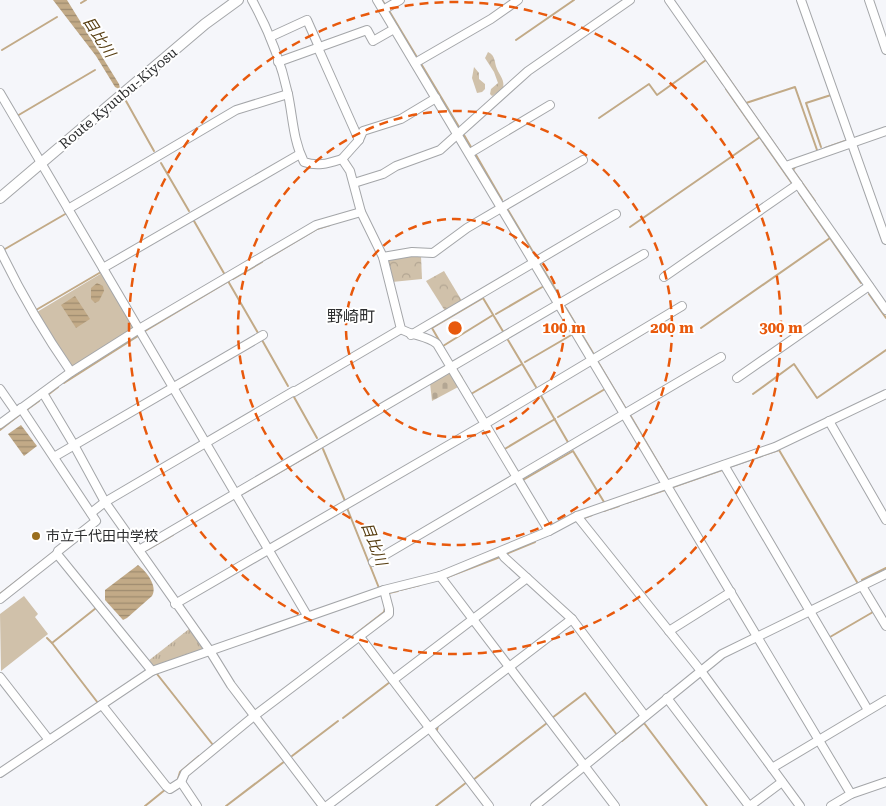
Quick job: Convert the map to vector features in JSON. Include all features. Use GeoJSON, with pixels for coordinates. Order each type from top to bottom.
{"type":"FeatureCollection","features":[{"type":"Feature","properties":{"kind":"main road","name":"Route Kyuubu-Kiyosu"},"geometry":{"type":"LineString","coordinates":[[0,198],[205,24],[238,0]]}},
{"type":"Feature","properties":{"kind":"street"},"geometry":{"type":"LineString","coordinates":[[252,0],[270,37],[288,94],[295,137],[304,162],[312,165],[323,165],[342,159],[359,140],[363,130],[401,119],[436,98]]}},
{"type":"Feature","properties":{"kind":"street"},"geometry":{"type":"LineString","coordinates":[[377,0],[851,794]]}},
{"type":"Feature","properties":{"kind":"street"},"geometry":{"type":"LineString","coordinates":[[383,10],[400,0]]}},
{"type":"Feature","properties":{"kind":"street"},"geometry":{"type":"LineString","coordinates":[[415,63],[491,19],[518,0]]}},
{"type":"Feature","properties":{"kind":"street"},"geometry":{"type":"LineString","coordinates":[[354,184],[440,150],[528,71],[630,0]]}},
{"type":"Feature","properties":{"kind":"street"},"geometry":{"type":"LineString","coordinates":[[669,0],[886,310]]}},
{"type":"Feature","properties":{"kind":"street"},"geometry":{"type":"LineString","coordinates":[[801,0],[886,240]]}},
{"type":"Feature","properties":{"kind":"street"},"geometry":{"type":"LineString","coordinates":[[869,0],[886,50]]}},
{"type":"Feature","properties":{"kind":"street"},"geometry":{"type":"LineString","coordinates":[[270,37],[307,20],[359,140]]}},
{"type":"Feature","properties":{"kind":"street"},"geometry":{"type":"LineString","coordinates":[[278,62],[367,30],[373,41],[394,29]]}},
{"type":"Feature","properties":{"kind":"street"},"geometry":{"type":"LineString","coordinates":[[0,94],[308,617]]}},
{"type":"Feature","properties":{"kind":"street"},"geometry":{"type":"LineString","coordinates":[[68,209],[236,110],[288,94]]}},
{"type":"Feature","properties":{"kind":"street"},"geometry":{"type":"LineString","coordinates":[[470,153],[550,105]]}},
{"type":"Feature","properties":{"kind":"street"},"geometry":{"type":"LineString","coordinates":[[786,166],[886,131]]}},
{"type":"Feature","properties":{"kind":"street"},"geometry":{"type":"LineString","coordinates":[[103,268],[300,154]]}},
{"type":"Feature","properties":{"kind":"street"},"geometry":{"type":"LineString","coordinates":[[342,159],[350,171],[361,212],[383,257],[401,329],[411,335],[432,340],[437,344],[549,531]]}},
{"type":"Feature","properties":{"kind":"street"},"geometry":{"type":"LineString","coordinates":[[383,257],[412,252],[433,252],[467,228],[583,160]]}},
{"type":"Feature","properties":{"kind":"street"},"geometry":{"type":"LineString","coordinates":[[664,277],[798,184]]}},
{"type":"Feature","properties":{"kind":"street"},"geometry":{"type":"LineString","coordinates":[[0,424],[71,372],[139,329],[316,225],[361,212]]}},
{"type":"Feature","properties":{"kind":"street"},"geometry":{"type":"LineString","coordinates":[[411,335],[616,214]]}},
{"type":"Feature","properties":{"kind":"street"},"geometry":{"type":"LineString","coordinates":[[0,250],[46,336],[71,372]]}},
{"type":"Feature","properties":{"kind":"street"},"geometry":{"type":"LineString","coordinates":[[139,550],[644,254]]}},
{"type":"Feature","properties":{"kind":"street"},"geometry":{"type":"LineString","coordinates":[[737,378],[869,286]]}},
{"type":"Feature","properties":{"kind":"street"},"geometry":{"type":"LineString","coordinates":[[175,604],[485,424],[682,306]]}},
{"type":"Feature","properties":{"kind":"street"},"geometry":{"type":"LineString","coordinates":[[91,513],[105,502],[401,329]]}},
{"type":"Feature","properties":{"kind":"street"},"geometry":{"type":"LineString","coordinates":[[54,456],[262,335]]}},
{"type":"Feature","properties":{"kind":"street"},"geometry":{"type":"LineString","coordinates":[[373,562],[721,358]]}},
{"type":"Feature","properties":{"kind":"street"},"geometry":{"type":"LineString","coordinates":[[0,389],[19,410],[54,456],[96,521],[0,599]]}},
{"type":"Feature","properties":{"kind":"street"},"geometry":{"type":"LineString","coordinates":[[43,393],[105,502],[175,604],[210,651],[231,685],[325,806],[572,620]]}},
{"type":"Feature","properties":{"kind":"street"},"geometry":{"type":"LineString","coordinates":[[0,773],[152,671],[384,590],[440,576],[549,531],[577,516],[775,447],[886,394]]}},
{"type":"Feature","properties":{"kind":"street"},"geometry":{"type":"LineString","coordinates":[[829,421],[886,520]]}},
{"type":"Feature","properties":{"kind":"street"},"geometry":{"type":"LineString","coordinates":[[724,465],[868,710]]}},
{"type":"Feature","properties":{"kind":"street"},"geometry":{"type":"LineString","coordinates":[[577,516],[701,671],[800,806]]}},
{"type":"Feature","properties":{"kind":"street"},"geometry":{"type":"LineString","coordinates":[[501,552],[572,620],[645,716]]}},
{"type":"Feature","properties":{"kind":"street"},"geometry":{"type":"LineString","coordinates":[[57,554],[152,671]]}},
{"type":"Feature","properties":{"kind":"street"},"geometry":{"type":"LineString","coordinates":[[535,806],[722,654],[886,574]]}},
{"type":"Feature","properties":{"kind":"street"},"geometry":{"type":"LineString","coordinates":[[440,576],[615,806]]}},
{"type":"Feature","properties":{"kind":"street"},"geometry":{"type":"LineString","coordinates":[[393,680],[527,578]]}},
{"type":"Feature","properties":{"kind":"street"},"geometry":{"type":"LineString","coordinates":[[862,586],[886,626]]}},
{"type":"Feature","properties":{"kind":"street"},"geometry":{"type":"LineString","coordinates":[[102,705],[170,789],[181,782],[185,773],[254,716],[389,614],[390,609],[384,590]]}},
{"type":"Feature","properties":{"kind":"street"},"geometry":{"type":"LineString","coordinates":[[669,631],[730,592]]}},
{"type":"Feature","properties":{"kind":"street"},"geometry":{"type":"LineString","coordinates":[[360,637],[489,806]]}},
{"type":"Feature","properties":{"kind":"street"},"geometry":{"type":"LineString","coordinates":[[0,677],[49,740]]}},
{"type":"Feature","properties":{"kind":"street"},"geometry":{"type":"LineString","coordinates":[[667,698],[750,806],[782,782]]}},
{"type":"Feature","properties":{"kind":"street"},"geometry":{"type":"LineString","coordinates":[[772,768],[886,700]]}},
{"type":"Feature","properties":{"kind":"street"},"geometry":{"type":"LineString","coordinates":[[181,782],[197,806]]}},
{"type":"Feature","properties":{"kind":"street"},"geometry":{"type":"LineString","coordinates":[[831,806],[851,794],[886,782]]}},
{"type":"Feature","properties":{"kind":"green space"},"geometry":{"type":"Polygon","coordinates":[[[488,52],[494,57],[503,83],[503,89],[492,96],[490,94],[491,89],[498,83],[494,72],[485,58],[488,52]]]}},
{"type":"Feature","properties":{"kind":"green space"},"geometry":{"type":"Polygon","coordinates":[[[474,67],[479,73],[479,79],[485,84],[485,89],[482,92],[477,93],[472,78],[474,67]]]}},
{"type":"Feature","properties":{"kind":"green space"},"geometry":{"type":"Polygon","coordinates":[[[421,256],[422,279],[392,282],[387,259],[421,256]]]}},
{"type":"Feature","properties":{"kind":"green space"},"geometry":{"type":"Polygon","coordinates":[[[444,271],[462,301],[445,311],[426,281],[444,271]]]}},
{"type":"Feature","properties":{"kind":"green space"},"geometry":{"type":"Polygon","coordinates":[[[102,273],[133,326],[132,330],[74,366],[70,365],[37,312],[102,273]]]}},
{"type":"Feature","properties":{"kind":"green space"},"geometry":{"type":"Polygon","coordinates":[[[448,373],[452,374],[460,386],[432,401],[430,383],[448,373]]]}},
{"type":"Feature","properties":{"kind":"green space"},"geometry":{"type":"Polygon","coordinates":[[[24,596],[38,614],[35,617],[48,634],[1,671],[0,614],[24,596]]]}},
{"type":"Feature","properties":{"kind":"green space"},"geometry":{"type":"Polygon","coordinates":[[[189,629],[203,647],[201,651],[154,668],[148,661],[189,629]]]}},
{"type":"Feature","properties":{"kind":"shaded area"},"geometry":{"type":"Polygon","coordinates":[[[53,0],[67,0],[119,84],[119,89],[115,87],[96,56],[53,0]]]}},
{"type":"Feature","properties":{"kind":"shaded area"},"geometry":{"type":"Polygon","coordinates":[[[97,283],[103,286],[104,291],[99,301],[95,303],[91,299],[91,288],[97,283]]]}},
{"type":"Feature","properties":{"kind":"shaded area"},"geometry":{"type":"Polygon","coordinates":[[[75,296],[90,319],[76,328],[61,305],[75,296]]]}},
{"type":"Feature","properties":{"kind":"shaded area"},"geometry":{"type":"Polygon","coordinates":[[[21,425],[37,446],[24,456],[8,434],[21,425]]]}},
{"type":"Feature","properties":{"kind":"shaded area"},"geometry":{"type":"Polygon","coordinates":[[[138,565],[152,583],[152,596],[123,620],[105,600],[105,590],[138,565]]]}},
{"type":"Feature","properties":{"kind":"waterway"},"geometry":{"type":"LineString","coordinates":[[81,3],[86,0]]}},
{"type":"Feature","properties":{"kind":"waterway"},"geometry":{"type":"LineString","coordinates":[[382,0],[386,6]]}},
{"type":"Feature","properties":{"kind":"waterway"},"geometry":{"type":"LineString","coordinates":[[516,40],[574,0]]}},
{"type":"Feature","properties":{"kind":"waterway"},"geometry":{"type":"LineString","coordinates":[[388,9],[418,59]]}},
{"type":"Feature","properties":{"kind":"waterway"},"geometry":{"type":"LineString","coordinates":[[2,50],[57,17]]}},
{"type":"Feature","properties":{"kind":"waterway"},"geometry":{"type":"LineString","coordinates":[[709,50],[785,159]]}},
{"type":"Feature","properties":{"kind":"waterway"},"geometry":{"type":"LineString","coordinates":[[703,55],[723,84]]}},
{"type":"Feature","properties":{"kind":"waterway"},"geometry":{"type":"LineString","coordinates":[[599,118],[649,84],[657,95],[706,60]]}},
{"type":"Feature","properties":{"kind":"waterway"},"geometry":{"type":"LineString","coordinates":[[420,62],[459,127]]}},
{"type":"Feature","properties":{"kind":"waterway"},"geometry":{"type":"LineString","coordinates":[[17,116],[95,70]]}},
{"type":"Feature","properties":{"kind":"waterway"},"geometry":{"type":"LineString","coordinates":[[746,103],[795,87],[817,150]]}},
{"type":"Feature","properties":{"kind":"waterway"},"geometry":{"type":"LineString","coordinates":[[726,89],[791,182]]}},
{"type":"Feature","properties":{"kind":"waterway"},"geometry":{"type":"LineString","coordinates":[[821,147],[806,103],[832,96]]}},
{"type":"Feature","properties":{"kind":"waterway","name":"目比川"},"geometry":{"type":"LineString","coordinates":[[126,101],[154,151]]}},
{"type":"Feature","properties":{"kind":"waterway"},"geometry":{"type":"LineString","coordinates":[[464,135],[471,147]]}},
{"type":"Feature","properties":{"kind":"waterway"},"geometry":{"type":"LineString","coordinates":[[630,227],[760,137]]}},
{"type":"Feature","properties":{"kind":"waterway"},"geometry":{"type":"LineString","coordinates":[[825,148],[845,141]]}},
{"type":"Feature","properties":{"kind":"waterway"},"geometry":{"type":"LineString","coordinates":[[476,155],[502,200]]}},
{"type":"Feature","properties":{"kind":"waterway","name":"目比川"},"geometry":{"type":"LineString","coordinates":[[161,163],[189,211]]}},
{"type":"Feature","properties":{"kind":"waterway"},"geometry":{"type":"LineString","coordinates":[[796,166],[793,170],[815,201]]}},
{"type":"Feature","properties":{"kind":"waterway"},"geometry":{"type":"LineString","coordinates":[[799,193],[861,283]]}},
{"type":"Feature","properties":{"kind":"waterway"},"geometry":{"type":"LineString","coordinates":[[508,210],[536,257]]}},
{"type":"Feature","properties":{"kind":"waterway"},"geometry":{"type":"LineString","coordinates":[[5,249],[67,213]]}},
{"type":"Feature","properties":{"kind":"waterway","name":"目比川"},"geometry":{"type":"LineString","coordinates":[[194,221],[225,275]]}},
{"type":"Feature","properties":{"kind":"waterway"},"geometry":{"type":"LineString","coordinates":[[268,258],[317,229],[330,225]]}},
{"type":"Feature","properties":{"kind":"waterway"},"geometry":{"type":"LineString","coordinates":[[701,328],[830,238]]}},
{"type":"Feature","properties":{"kind":"waterway"},"geometry":{"type":"LineString","coordinates":[[110,268],[126,259]]}},
{"type":"Feature","properties":{"kind":"waterway"},"geometry":{"type":"LineString","coordinates":[[233,279],[262,262]]}},
{"type":"Feature","properties":{"kind":"waterway"},"geometry":{"type":"LineString","coordinates":[[540,264],[559,295]]}},
{"type":"Feature","properties":{"kind":"waterway"},"geometry":{"type":"LineString","coordinates":[[36,310],[101,272]]}},
{"type":"Feature","properties":{"kind":"waterway","name":"目比川"},"geometry":{"type":"LineString","coordinates":[[228,281],[258,333]]}},
{"type":"Feature","properties":{"kind":"waterway"},"geometry":{"type":"LineString","coordinates":[[145,331],[229,281]]}},
{"type":"Feature","properties":{"kind":"waterway"},"geometry":{"type":"LineString","coordinates":[[496,314],[544,286]]}},
{"type":"Feature","properties":{"kind":"waterway"},"geometry":{"type":"LineString","coordinates":[[869,294],[886,318]]}},
{"type":"Feature","properties":{"kind":"waterway"},"geometry":{"type":"LineString","coordinates":[[451,361],[432,328],[483,298],[504,333]]}},
{"type":"Feature","properties":{"kind":"waterway"},"geometry":{"type":"LineString","coordinates":[[566,308],[593,353]]}},
{"type":"Feature","properties":{"kind":"waterway"},"geometry":{"type":"LineString","coordinates":[[599,360],[684,309]]}},
{"type":"Feature","properties":{"kind":"waterway"},"geometry":{"type":"LineString","coordinates":[[443,346],[493,315]]}},
{"type":"Feature","properties":{"kind":"waterway"},"geometry":{"type":"LineString","coordinates":[[525,362],[573,334]]}},
{"type":"Feature","properties":{"kind":"waterway"},"geometry":{"type":"LineString","coordinates":[[64,383],[138,336]]}},
{"type":"Feature","properties":{"kind":"waterway","name":"目比川"},"geometry":{"type":"LineString","coordinates":[[262,340],[288,386]]}},
{"type":"Feature","properties":{"kind":"waterway"},"geometry":{"type":"LineString","coordinates":[[508,340],[536,387]]}},
{"type":"Feature","properties":{"kind":"waterway"},"geometry":{"type":"LineString","coordinates":[[753,394],[794,364],[817,398],[886,350]]}},
{"type":"Feature","properties":{"kind":"waterway"},"geometry":{"type":"LineString","coordinates":[[598,362],[626,409]]}},
{"type":"Feature","properties":{"kind":"waterway"},"geometry":{"type":"LineString","coordinates":[[471,394],[522,364]]}},
{"type":"Feature","properties":{"kind":"waterway"},"geometry":{"type":"LineString","coordinates":[[458,372],[462,378]]}},
{"type":"Feature","properties":{"kind":"waterway"},"geometry":{"type":"LineString","coordinates":[[182,387],[193,380]]}},
{"type":"Feature","properties":{"kind":"waterway"},"geometry":{"type":"LineString","coordinates":[[49,394],[58,387]]}},
{"type":"Feature","properties":{"kind":"waterway"},"geometry":{"type":"LineString","coordinates":[[558,417],[605,389]]}},
{"type":"Feature","properties":{"kind":"waterway"},"geometry":{"type":"LineString","coordinates":[[540,394],[569,444]]}},
{"type":"Feature","properties":{"kind":"waterway","name":"目比川"},"geometry":{"type":"LineString","coordinates":[[294,397],[317,438]]}},
{"type":"Feature","properties":{"kind":"waterway"},"geometry":{"type":"LineString","coordinates":[[25,411],[39,401]]}},
{"type":"Feature","properties":{"kind":"waterway"},"geometry":{"type":"LineString","coordinates":[[0,430],[22,413]]}},
{"type":"Feature","properties":{"kind":"waterway"},"geometry":{"type":"LineString","coordinates":[[630,415],[667,478]]}},
{"type":"Feature","properties":{"kind":"waterway"},"geometry":{"type":"LineString","coordinates":[[503,450],[555,419]]}},
{"type":"Feature","properties":{"kind":"waterway","name":"目比川"},"geometry":{"type":"LineString","coordinates":[[323,449],[345,501]]}},
{"type":"Feature","properties":{"kind":"waterway"},"geometry":{"type":"LineString","coordinates":[[244,493],[318,450]]}},
{"type":"Feature","properties":{"kind":"waterway"},"geometry":{"type":"LineString","coordinates":[[729,467],[779,450],[857,582]]}},
{"type":"Feature","properties":{"kind":"waterway"},"geometry":{"type":"LineString","coordinates":[[523,480],[573,451],[604,502]]}},
{"type":"Feature","properties":{"kind":"waterway"},"geometry":{"type":"LineString","coordinates":[[673,487],[722,470]]}},
{"type":"Feature","properties":{"kind":"waterway"},"geometry":{"type":"LineString","coordinates":[[626,503],[665,490]]}},
{"type":"Feature","properties":{"kind":"waterway"},"geometry":{"type":"LineString","coordinates":[[610,509],[619,506]]}},
{"type":"Feature","properties":{"kind":"waterway","name":"目比川"},"geometry":{"type":"LineString","coordinates":[[347,508],[379,588]]}},
{"type":"Feature","properties":{"kind":"waterway"},"geometry":{"type":"LineString","coordinates":[[604,511],[609,509]]}},
{"type":"Feature","properties":{"kind":"waterway"},"geometry":{"type":"LineString","coordinates":[[584,518],[592,515]]}},
{"type":"Feature","properties":{"kind":"waterway"},"geometry":{"type":"LineString","coordinates":[[147,550],[173,535]]}},
{"type":"Feature","properties":{"kind":"waterway"},"geometry":{"type":"LineString","coordinates":[[506,554],[535,542]]}},
{"type":"Feature","properties":{"kind":"waterway"},"geometry":{"type":"LineString","coordinates":[[0,594],[55,551]]}},
{"type":"Feature","properties":{"kind":"waterway"},"geometry":{"type":"LineString","coordinates":[[445,578],[500,557]]}},
{"type":"Feature","properties":{"kind":"waterway"},"geometry":{"type":"LineString","coordinates":[[862,580],[886,568]]}},
{"type":"Feature","properties":{"kind":"waterway"},"geometry":{"type":"LineString","coordinates":[[400,590],[420,585]]}},
{"type":"Feature","properties":{"kind":"waterway"},"geometry":{"type":"LineString","coordinates":[[389,593],[398,591]]}},
{"type":"Feature","properties":{"kind":"waterway"},"geometry":{"type":"LineString","coordinates":[[830,637],[873,612],[867,601]]}},
{"type":"Feature","properties":{"kind":"waterway"},"geometry":{"type":"LineString","coordinates":[[47,638],[52,643],[96,608]]}},
{"type":"Feature","properties":{"kind":"waterway","name":"目比川"},"geometry":{"type":"LineString","coordinates":[[355,637],[353,636],[384,612],[385,608]]}},
{"type":"Feature","properties":{"kind":"waterway","name":"目比川"},"geometry":{"type":"LineString","coordinates":[[359,642],[397,691]]}},
{"type":"Feature","properties":{"kind":"waterway"},"geometry":{"type":"LineString","coordinates":[[52,643],[98,703]]}},
{"type":"Feature","properties":{"kind":"waterway"},"geometry":{"type":"LineString","coordinates":[[157,674],[213,745],[211,747]]}},
{"type":"Feature","properties":{"kind":"waterway"},"geometry":{"type":"LineString","coordinates":[[343,718],[390,682]]}},
{"type":"Feature","properties":{"kind":"waterway"},"geometry":{"type":"LineString","coordinates":[[552,718],[585,693],[617,735]]}},
{"type":"Feature","properties":{"kind":"waterway"},"geometry":{"type":"LineString","coordinates":[[292,756],[338,721]]}},
{"type":"Feature","properties":{"kind":"waterway"},"geometry":{"type":"LineString","coordinates":[[473,780],[547,723]]}},
{"type":"Feature","properties":{"kind":"waterway"},"geometry":{"type":"LineString","coordinates":[[622,741],[644,723],[707,806]]}},
{"type":"Feature","properties":{"kind":"waterway"},"geometry":{"type":"LineString","coordinates":[[437,730],[438,725]]}},
{"type":"Feature","properties":{"kind":"waterway"},"geometry":{"type":"LineString","coordinates":[[177,782],[180,772],[199,756]]}},
{"type":"Feature","properties":{"kind":"waterway"},"geometry":{"type":"LineString","coordinates":[[226,806],[285,762]]}},
{"type":"Feature","properties":{"kind":"waterway"},"geometry":{"type":"LineString","coordinates":[[436,806],[467,782]]}},
{"type":"Feature","properties":{"kind":"waterway"},"geometry":{"type":"LineString","coordinates":[[145,806],[166,789]]}},
{"type":"Feature","properties":{"kind":"place","name":"市立千代田中学校"},"geometry":{"type":"Point","coordinates":[36,536]}},
{"type":"Feature","properties":{"kind":"district","name":"野崎町"},"geometry":{"type":"Point","coordinates":[351,316]}}]}
